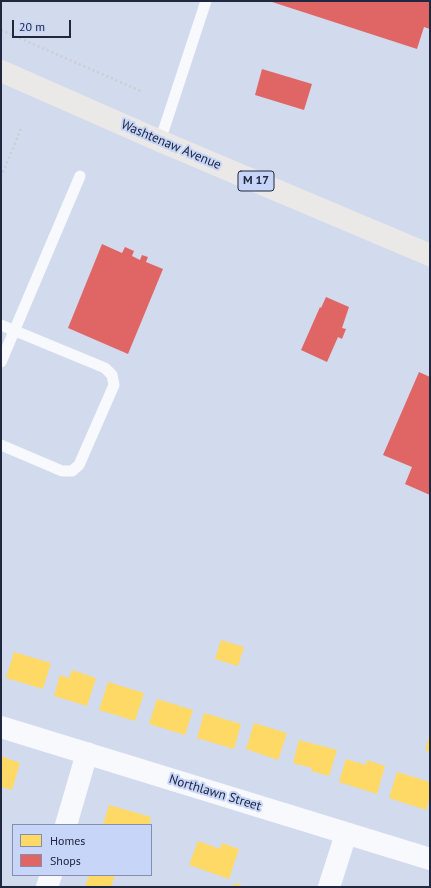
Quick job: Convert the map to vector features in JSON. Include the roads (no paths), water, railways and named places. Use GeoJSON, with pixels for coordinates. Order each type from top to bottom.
{"type":"FeatureCollection","features":[{"type":"Feature","properties":{"kind":"main road","name":"Washtenaw Avenue"},"geometry":{"type":"LineString","coordinates":[[1,71],[160,141],[430,255]]}},
{"type":"Feature","properties":{"kind":"street","name":"Northlawn Street"},"geometry":{"type":"LineString","coordinates":[[1,727],[430,859]]}},
{"type":"Feature","properties":{"kind":"street"},"geometry":{"type":"LineString","coordinates":[[66,824],[87,753]]}},
{"type":"Feature","properties":{"kind":"street"},"geometry":{"type":"LineString","coordinates":[[330,887],[346,834]]}},
{"type":"Feature","properties":{"kind":"street"},"geometry":{"type":"LineString","coordinates":[[47,887],[51,876]]}},
{"type":"Feature","properties":{"kind":"lane"},"geometry":{"type":"LineString","coordinates":[[160,141],[206,1]]}},
{"type":"Feature","properties":{"kind":"lane"},"geometry":{"type":"LineString","coordinates":[[1,362],[80,176]]}},
{"type":"Feature","properties":{"kind":"lane"},"geometry":{"type":"LineString","coordinates":[[1,325],[105,368],[112,375],[114,385],[78,465],[72,471],[62,471],[1,445]]}}]}
